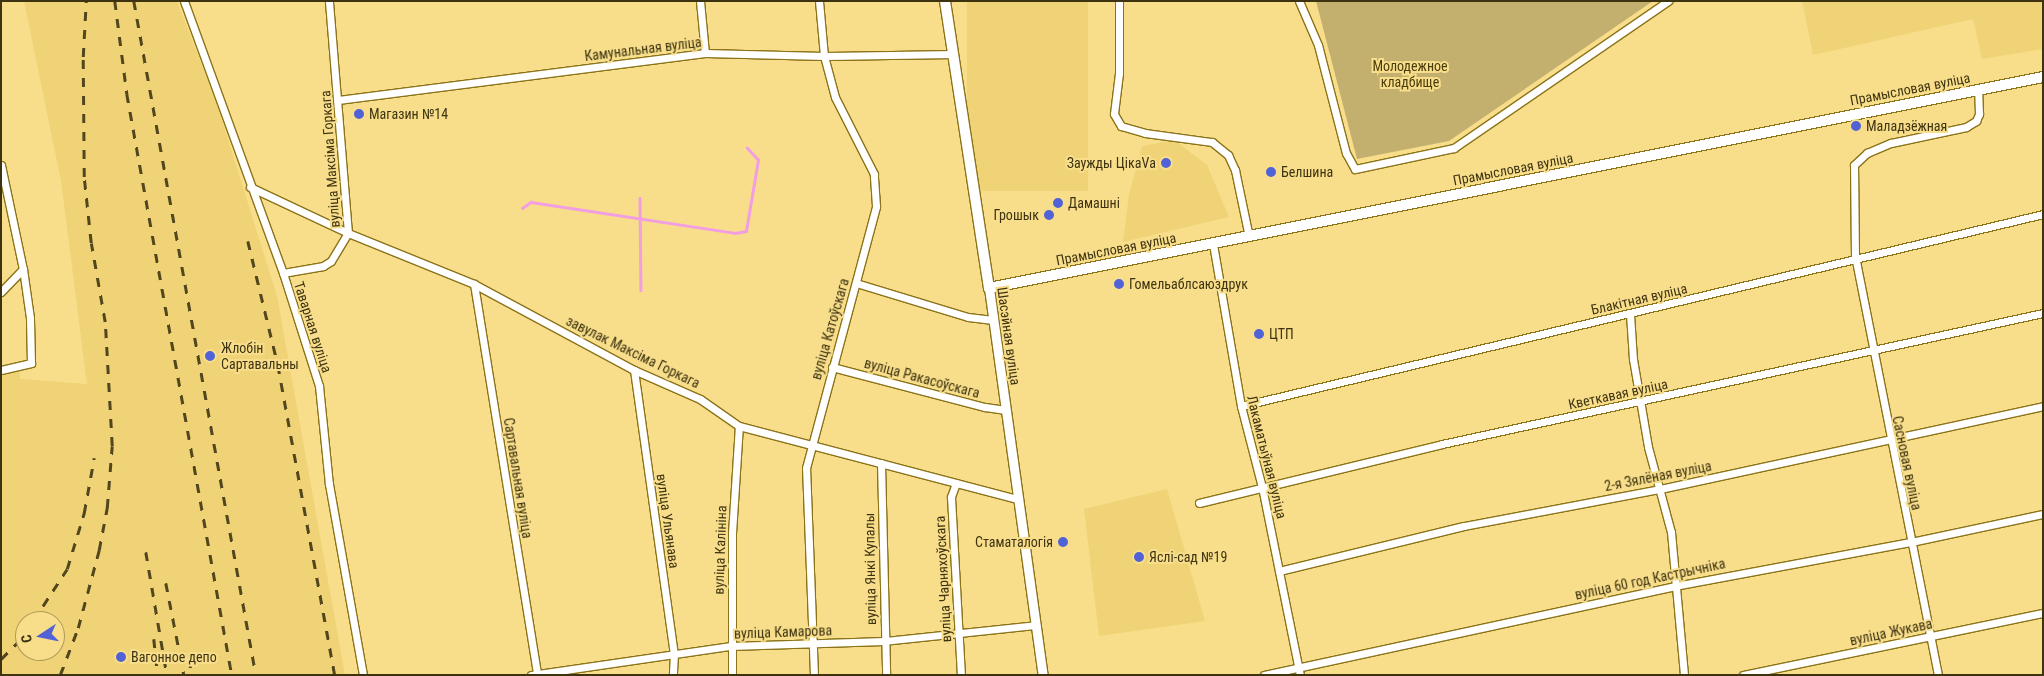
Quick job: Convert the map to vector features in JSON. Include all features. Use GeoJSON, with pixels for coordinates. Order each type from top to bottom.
{"type":"FeatureCollection","features":[{"type":"Feature","properties":{"kind":"main road","name":"Шасэйная вуліца"},"geometry":{"type":"LineString","coordinates":[[945,1],[989,288]]}},
{"type":"Feature","properties":{"kind":"main road","name":"Прамысловая вуліца"},"geometry":{"type":"LineString","coordinates":[[989,288],[2043,77]]}},
{"type":"Feature","properties":{"kind":"street","name":"Таварная вуліца"},"geometry":{"type":"LineString","coordinates":[[184,1],[282,273],[319,386],[329,484],[363,675]]}},
{"type":"Feature","properties":{"kind":"street","name":"вуліца Максіма Горкага"},"geometry":{"type":"LineString","coordinates":[[282,273],[323,266],[331,261],[348,233],[330,1]]}},
{"type":"Feature","properties":{"kind":"street"},"geometry":{"type":"LineString","coordinates":[[700,1],[705,54]]}},
{"type":"Feature","properties":{"kind":"street","name":"вуліца Катоўскага"},"geometry":{"type":"LineString","coordinates":[[814,675],[815,644],[806,468],[876,206],[874,174],[835,97],[824,56],[819,1]]}},
{"type":"Feature","properties":{"kind":"street"},"geometry":{"type":"LineString","coordinates":[[1118,1],[1119,73],[1114,114],[1121,126],[1145,132],[1212,142],[1228,155],[1235,170],[1249,237]]}},
{"type":"Feature","properties":{"kind":"street"},"geometry":{"type":"LineString","coordinates":[[1299,1],[1318,45],[1346,153],[1355,169],[1454,148],[1668,1]]}},
{"type":"Feature","properties":{"kind":"street","name":"Камунальная вуліца"},"geometry":{"type":"LineString","coordinates":[[338,100],[705,54],[824,56],[954,54]]}},
{"type":"Feature","properties":{"kind":"street","name":"Сасновая вуліца"},"geometry":{"type":"LineString","coordinates":[[1938,675],[1872,351],[1855,256],[1854,165],[1867,153],[1891,143],[1966,127],[1976,121],[1979,114],[1978,90]]}},
{"type":"Feature","properties":{"kind":"street"},"geometry":{"type":"LineString","coordinates":[[1,165],[30,318],[31,363],[1,370]]}},
{"type":"Feature","properties":{"kind":"street","name":"завулак Максіма Горкага"},"geometry":{"type":"LineString","coordinates":[[250,187],[348,233],[474,284],[634,370],[700,400],[739,426],[1018,499]]}},
{"type":"Feature","properties":{"kind":"street","name":"Блакітная вуліца"},"geometry":{"type":"LineString","coordinates":[[1241,406],[1806,273],[1855,256],[2043,214]]}},
{"type":"Feature","properties":{"kind":"street","name":"Лакаматыўная вуліца"},"geometry":{"type":"LineString","coordinates":[[1213,244],[1241,406],[1262,487],[1300,671]]}},
{"type":"Feature","properties":{"kind":"street"},"geometry":{"type":"LineString","coordinates":[[2,291],[22,269]]}},
{"type":"Feature","properties":{"kind":"street"},"geometry":{"type":"LineString","coordinates":[[856,283],[968,317],[994,320]]}},
{"type":"Feature","properties":{"kind":"street","name":"Сартавальная вуліца"},"geometry":{"type":"LineString","coordinates":[[474,284],[535,674]]}},
{"type":"Feature","properties":{"kind":"street","name":"Шасэйная вуліца"},"geometry":{"type":"LineString","coordinates":[[989,288],[1043,675]]}},
{"type":"Feature","properties":{"kind":"street","name":"Кветкавая вуліца"},"geometry":{"type":"LineString","coordinates":[[1199,503],[1262,487],[2043,313]]}},
{"type":"Feature","properties":{"kind":"street"},"geometry":{"type":"LineString","coordinates":[[1630,314],[1640,402],[1671,532],[1674,586],[1684,675]]}},
{"type":"Feature","properties":{"kind":"street","name":"вуліца Ракасоўскага"},"geometry":{"type":"LineString","coordinates":[[832,368],[985,408],[1006,410]]}},
{"type":"Feature","properties":{"kind":"street","name":"вуліца Ульянава"},"geometry":{"type":"LineString","coordinates":[[634,370],[674,653],[673,675]]}},
{"type":"Feature","properties":{"kind":"street","name":"2-я Зялёная вуліца"},"geometry":{"type":"LineString","coordinates":[[1279,571],[1464,526],[1660,489],[1891,441],[2043,406]]}},
{"type":"Feature","properties":{"kind":"street","name":"вуліца Калініна"},"geometry":{"type":"LineString","coordinates":[[732,675],[732,533],[739,426]]}},
{"type":"Feature","properties":{"kind":"street","name":"вуліца Янкі Купалы"},"geometry":{"type":"LineString","coordinates":[[880,463],[886,675]]}},
{"type":"Feature","properties":{"kind":"street","name":"вуліца Чарняхоўскага"},"geometry":{"type":"LineString","coordinates":[[956,483],[952,497],[961,675]]}},
{"type":"Feature","properties":{"kind":"street","name":"вуліца 60 год Кастрычніка"},"geometry":{"type":"LineString","coordinates":[[1264,675],[1300,671],[1674,586],[1911,542],[2043,514]]}},
{"type":"Feature","properties":{"kind":"street","name":"вуліца Жукава"},"geometry":{"type":"LineString","coordinates":[[1743,675],[2043,613]]}},
{"type":"Feature","properties":{"kind":"street","name":"вуліца Камарова"},"geometry":{"type":"LineString","coordinates":[[535,674],[731,646],[884,641],[1036,626]]}},
{"type":"Feature","properties":{"kind":"shaded area"},"geometry":{"type":"Polygon","coordinates":[[[24,1],[177,1],[217,104],[277,296],[345,675],[1,675],[1,374],[20,372],[20,379],[87,384],[61,181],[24,1]]]}},
{"type":"Feature","properties":{"kind":"shaded area"},"geometry":{"type":"Polygon","coordinates":[[[967,1],[1088,1],[1088,191],[967,191],[967,1]]]}},
{"type":"Feature","properties":{"kind":"shaded area"},"geometry":{"type":"Polygon","coordinates":[[[1802,1],[2043,1],[2043,49],[1982,59],[1973,19],[1813,55],[1802,1]]]}},
{"type":"Feature","properties":{"kind":"shaded area"},"geometry":{"type":"Polygon","coordinates":[[[1174,140],[1207,165],[1229,217],[1123,242],[1129,195],[1142,146],[1174,140]]]}},
{"type":"Feature","properties":{"kind":"shaded area"},"geometry":{"type":"Polygon","coordinates":[[[1167,489],[1205,621],[1099,636],[1084,509],[1167,489]]]}},
{"type":"Feature","properties":{"kind":"green space","name":"Молодежное кладбище"},"geometry":{"type":"Polygon","coordinates":[[[1316,1],[1653,1],[1449,141],[1357,159],[1316,1]]]}},
{"type":"Feature","properties":{"kind":"waterway"},"geometry":{"type":"LineString","coordinates":[[522,208],[531,202],[735,233],[746,231],[758,160],[747,148]]}},
{"type":"Feature","properties":{"kind":"waterway"},"geometry":{"type":"LineString","coordinates":[[640,198],[641,290]]}},
{"type":"Feature","properties":{"kind":"railway"},"geometry":{"type":"LineString","coordinates":[[60,675],[78,628],[99,550],[107,508],[112,446],[105,322],[91,243],[84,177],[83,57],[86,1]]}},
{"type":"Feature","properties":{"kind":"railway"},"geometry":{"type":"LineString","coordinates":[[115,1],[127,94],[232,675]]}},
{"type":"Feature","properties":{"kind":"railway"},"geometry":{"type":"LineString","coordinates":[[134,1],[256,675]]}},
{"type":"Feature","properties":{"kind":"railway"},"geometry":{"type":"LineString","coordinates":[[248,241],[278,365],[335,675]]}},
{"type":"Feature","properties":{"kind":"railway"},"geometry":{"type":"LineString","coordinates":[[40,611],[67,569],[84,513],[94,458]]}},
{"type":"Feature","properties":{"kind":"railway"},"geometry":{"type":"LineString","coordinates":[[146,552],[167,675]]}},
{"type":"Feature","properties":{"kind":"railway"},"geometry":{"type":"LineString","coordinates":[[166,583],[184,675]]}},
{"type":"Feature","properties":{"kind":"railway"},"geometry":{"type":"LineString","coordinates":[[154,639],[158,675]]}},
{"type":"Feature","properties":{"kind":"railway"},"geometry":{"type":"LineString","coordinates":[[1,659],[15,645]]}},
{"type":"Feature","properties":{"kind":"railway"},"geometry":{"type":"LineString","coordinates":[[189,659],[192,675]]}},
{"type":"Feature","properties":{"kind":"place","name":"Магазин №14"},"geometry":{"type":"Point","coordinates":[359,114]}},
{"type":"Feature","properties":{"kind":"place","name":"Маладзёжная"},"geometry":{"type":"Point","coordinates":[1856,126]}},
{"type":"Feature","properties":{"kind":"place","name":"Заужды ЦікаVа"},"geometry":{"type":"Point","coordinates":[1166,163]}},
{"type":"Feature","properties":{"kind":"place","name":"Белшина"},"geometry":{"type":"Point","coordinates":[1271,172]}},
{"type":"Feature","properties":{"kind":"place","name":"Дамашні"},"geometry":{"type":"Point","coordinates":[1058,203]}},
{"type":"Feature","properties":{"kind":"place","name":"Грошык"},"geometry":{"type":"Point","coordinates":[1049,215]}},
{"type":"Feature","properties":{"kind":"place","name":"Гомельаблсаюздрук"},"geometry":{"type":"Point","coordinates":[1119,284]}},
{"type":"Feature","properties":{"kind":"place","name":"ЦТП"},"geometry":{"type":"Point","coordinates":[1259,334]}},
{"type":"Feature","properties":{"kind":"place","name":"Жлобін Сартавальны"},"geometry":{"type":"Point","coordinates":[210,356]}},
{"type":"Feature","properties":{"kind":"place","name":"Стаматалогія"},"geometry":{"type":"Point","coordinates":[1063,542]}},
{"type":"Feature","properties":{"kind":"place","name":"Яслі-сад №19"},"geometry":{"type":"Point","coordinates":[1139,557]}},
{"type":"Feature","properties":{"kind":"place","name":"Вагонное депо"},"geometry":{"type":"Point","coordinates":[121,657]}}]}
